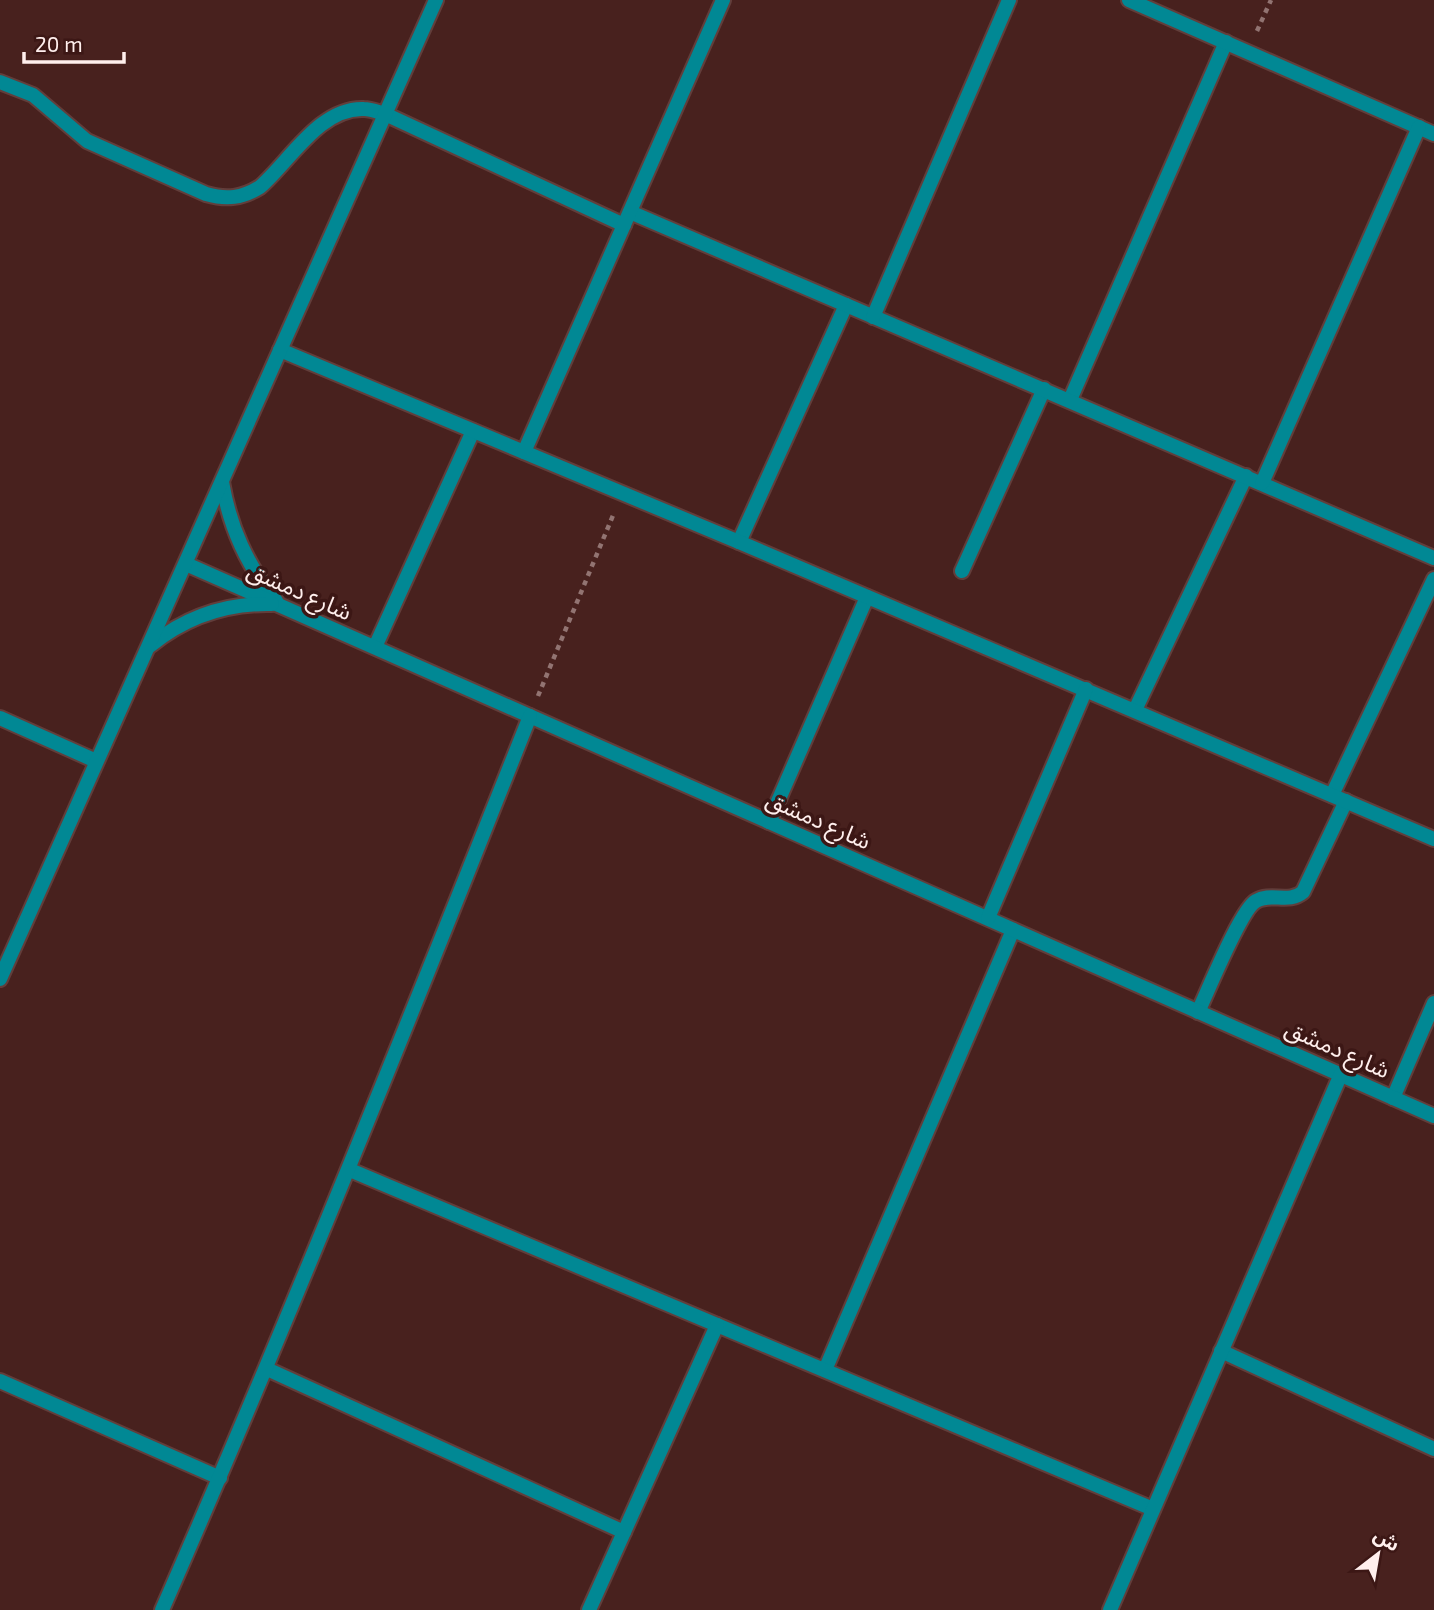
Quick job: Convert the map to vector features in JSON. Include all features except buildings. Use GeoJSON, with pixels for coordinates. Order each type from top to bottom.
{"type":"FeatureCollection","features":[{"type":"Feature","properties":{"kind":"street"},"geometry":{"type":"LineString","coordinates":[[0,979],[436,0]]}},
{"type":"Feature","properties":{"kind":"street"},"geometry":{"type":"LineString","coordinates":[[524,452],[723,0]]}},
{"type":"Feature","properties":{"kind":"street"},"geometry":{"type":"LineString","coordinates":[[873,317],[1009,0]]}},
{"type":"Feature","properties":{"kind":"street"},"geometry":{"type":"LineString","coordinates":[[1129,0],[1434,134]]}},
{"type":"Feature","properties":{"kind":"street"},"geometry":{"type":"LineString","coordinates":[[1070,400],[1226,42]]}},
{"type":"Feature","properties":{"kind":"street"},"geometry":{"type":"LineString","coordinates":[[0,82],[33,95],[87,141],[220,198],[234,198],[260,187],[326,120],[345,110],[365,108],[385,114],[627,219],[846,305],[1434,558]]}},
{"type":"Feature","properties":{"kind":"street"},"geometry":{"type":"LineString","coordinates":[[1262,483],[1419,127]]}},
{"type":"Feature","properties":{"kind":"street"},"geometry":{"type":"LineString","coordinates":[[738,542],[846,305]]}},
{"type":"Feature","properties":{"kind":"street"},"geometry":{"type":"LineString","coordinates":[[280,350],[1086,689],[1434,839]]}},
{"type":"Feature","properties":{"kind":"street"},"geometry":{"type":"LineString","coordinates":[[962,571],[1044,390]]}},
{"type":"Feature","properties":{"kind":"street"},"geometry":{"type":"LineString","coordinates":[[375,648],[473,431]]}},
{"type":"Feature","properties":{"kind":"street"},"geometry":{"type":"LineString","coordinates":[[1135,710],[1246,476]]}},
{"type":"Feature","properties":{"kind":"street"},"geometry":{"type":"LineString","coordinates":[[222,482],[235,535],[254,572],[279,605]]}},
{"type":"Feature","properties":{"kind":"street","name":"شارع دمشق"},"geometry":{"type":"LineString","coordinates":[[186,564],[1434,1116]]}},
{"type":"Feature","properties":{"kind":"street"},"geometry":{"type":"LineString","coordinates":[[1332,795],[1434,579]]}},
{"type":"Feature","properties":{"kind":"street"},"geometry":{"type":"LineString","coordinates":[[769,822],[867,597]]}},
{"type":"Feature","properties":{"kind":"street"},"geometry":{"type":"LineString","coordinates":[[148,648],[170,630],[195,617],[222,608],[250,604],[279,605]]}},
{"type":"Feature","properties":{"kind":"street"},"geometry":{"type":"LineString","coordinates":[[988,918],[1086,689]]}},
{"type":"Feature","properties":{"kind":"street"},"geometry":{"type":"LineString","coordinates":[[162,1610],[267,1369],[349,1170],[530,716]]}},
{"type":"Feature","properties":{"kind":"street"},"geometry":{"type":"LineString","coordinates":[[0,718],[96,761]]}},
{"type":"Feature","properties":{"kind":"street"},"geometry":{"type":"LineString","coordinates":[[1198,1012],[1247,910],[1263,898],[1292,898],[1303,892],[1346,801]]}},
{"type":"Feature","properties":{"kind":"street"},"geometry":{"type":"LineString","coordinates":[[825,1370],[1013,930]]}},
{"type":"Feature","properties":{"kind":"street"},"geometry":{"type":"LineString","coordinates":[[1393,1097],[1434,1003]]}},
{"type":"Feature","properties":{"kind":"street"},"geometry":{"type":"LineString","coordinates":[[1110,1610],[1341,1074]]}},
{"type":"Feature","properties":{"kind":"street"},"geometry":{"type":"LineString","coordinates":[[349,1170],[1153,1509]]}},
{"type":"Feature","properties":{"kind":"street"},"geometry":{"type":"LineString","coordinates":[[589,1610],[717,1325]]}},
{"type":"Feature","properties":{"kind":"street"},"geometry":{"type":"LineString","coordinates":[[1221,1351],[1434,1449]]}},
{"type":"Feature","properties":{"kind":"street"},"geometry":{"type":"LineString","coordinates":[[267,1369],[624,1532]]}},
{"type":"Feature","properties":{"kind":"street"},"geometry":{"type":"LineString","coordinates":[[0,1381],[220,1478]]}},
{"type":"Feature","properties":{"kind":"path"},"geometry":{"type":"LineString","coordinates":[[1247,52],[1271,0]]}},
{"type":"Feature","properties":{"kind":"path"},"geometry":{"type":"LineString","coordinates":[[530,716],[622,493]]}}]}
